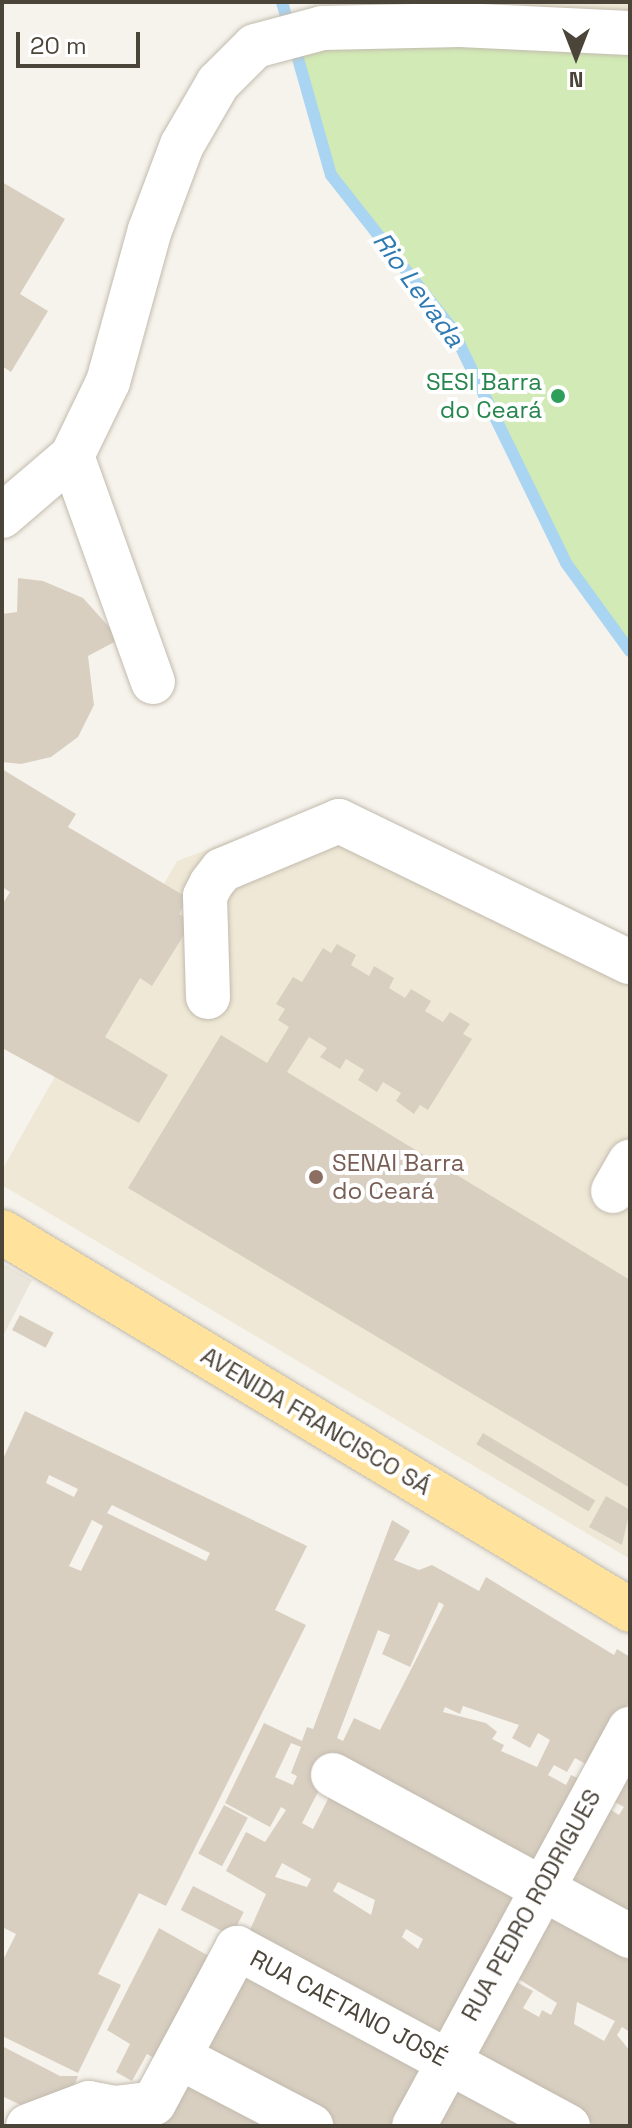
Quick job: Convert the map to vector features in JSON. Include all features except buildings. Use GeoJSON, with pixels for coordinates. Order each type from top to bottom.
{"type":"FeatureCollection","features":[{"type":"Feature","properties":{"kind":"main road","name":"AVENIDA FRANCISCO SÁ"},"geometry":{"type":"LineString","coordinates":[[6,1244],[629,1608]]}},
{"type":"Feature","properties":{"kind":"street"},"geometry":{"type":"LineString","coordinates":[[2,516],[72,456],[108,382],[150,230],[182,145],[218,83],[255,46],[322,28],[460,25],[630,33]]}},
{"type":"Feature","properties":{"kind":"street"},"geometry":{"type":"LineString","coordinates":[[72,456],[153,682]]}},
{"type":"Feature","properties":{"kind":"street"},"geometry":{"type":"LineString","coordinates":[[208,997],[205,896],[211,884],[222,870],[339,821],[354,823],[630,962]]}},
{"type":"Feature","properties":{"kind":"street","name":"RUA PEDRO RODRIGUES"},"geometry":{"type":"LineString","coordinates":[[414,2126],[445,2058],[630,1729]]}},
{"type":"Feature","properties":{"kind":"street"},"geometry":{"type":"LineString","coordinates":[[333,1775],[542,1883],[630,1936]]}},
{"type":"Feature","properties":{"kind":"street","name":"RUA CAETANO JOSÉ"},"geometry":{"type":"LineString","coordinates":[[28,2126],[89,2103],[115,2108],[154,2103],[181,2058],[237,1948],[568,2126]]}},
{"type":"Feature","properties":{"kind":"street"},"geometry":{"type":"LineString","coordinates":[[181,2058],[311,2126]]}},
{"type":"Feature","properties":{"kind":"street"},"geometry":{"type":"LineString","coordinates":[[2,2118],[19,2126]]}},
{"type":"Feature","properties":{"kind":"shaded area"},"geometry":{"type":"Polygon","coordinates":[[[524,2],[630,2],[630,33],[526,14],[524,2]]]}},
{"type":"Feature","properties":{"kind":"shaded area","name":"SENAI Barra do Ceará"},"geometry":{"type":"Polygon","coordinates":[[[338,801],[630,951],[630,1559],[2,1185],[2,1170],[177,861],[338,801]]]}},
{"type":"Feature","properties":{"kind":"shaded area"},"geometry":{"type":"Polygon","coordinates":[[[2,1263],[32,1280],[2,1338],[2,1263]]]}},
{"type":"Feature","properties":{"kind":"green space","name":"SESI Barra do Ceará"},"geometry":{"type":"Polygon","coordinates":[[[284,16],[630,33],[630,651],[566,563],[452,329],[331,175],[284,16]]]}},
{"type":"Feature","properties":{"kind":"waterway","name":"Rio Levada"},"geometry":{"type":"LineString","coordinates":[[282,2],[331,175],[452,329],[566,563],[630,651]]}},
{"type":"Feature","properties":{"kind":"place","name":"SESI Barra do Ceará"},"geometry":{"type":"Point","coordinates":[558,396]}},
{"type":"Feature","properties":{"kind":"place","name":"SENAI Barra do Ceará"},"geometry":{"type":"Point","coordinates":[316,1177]}}]}
